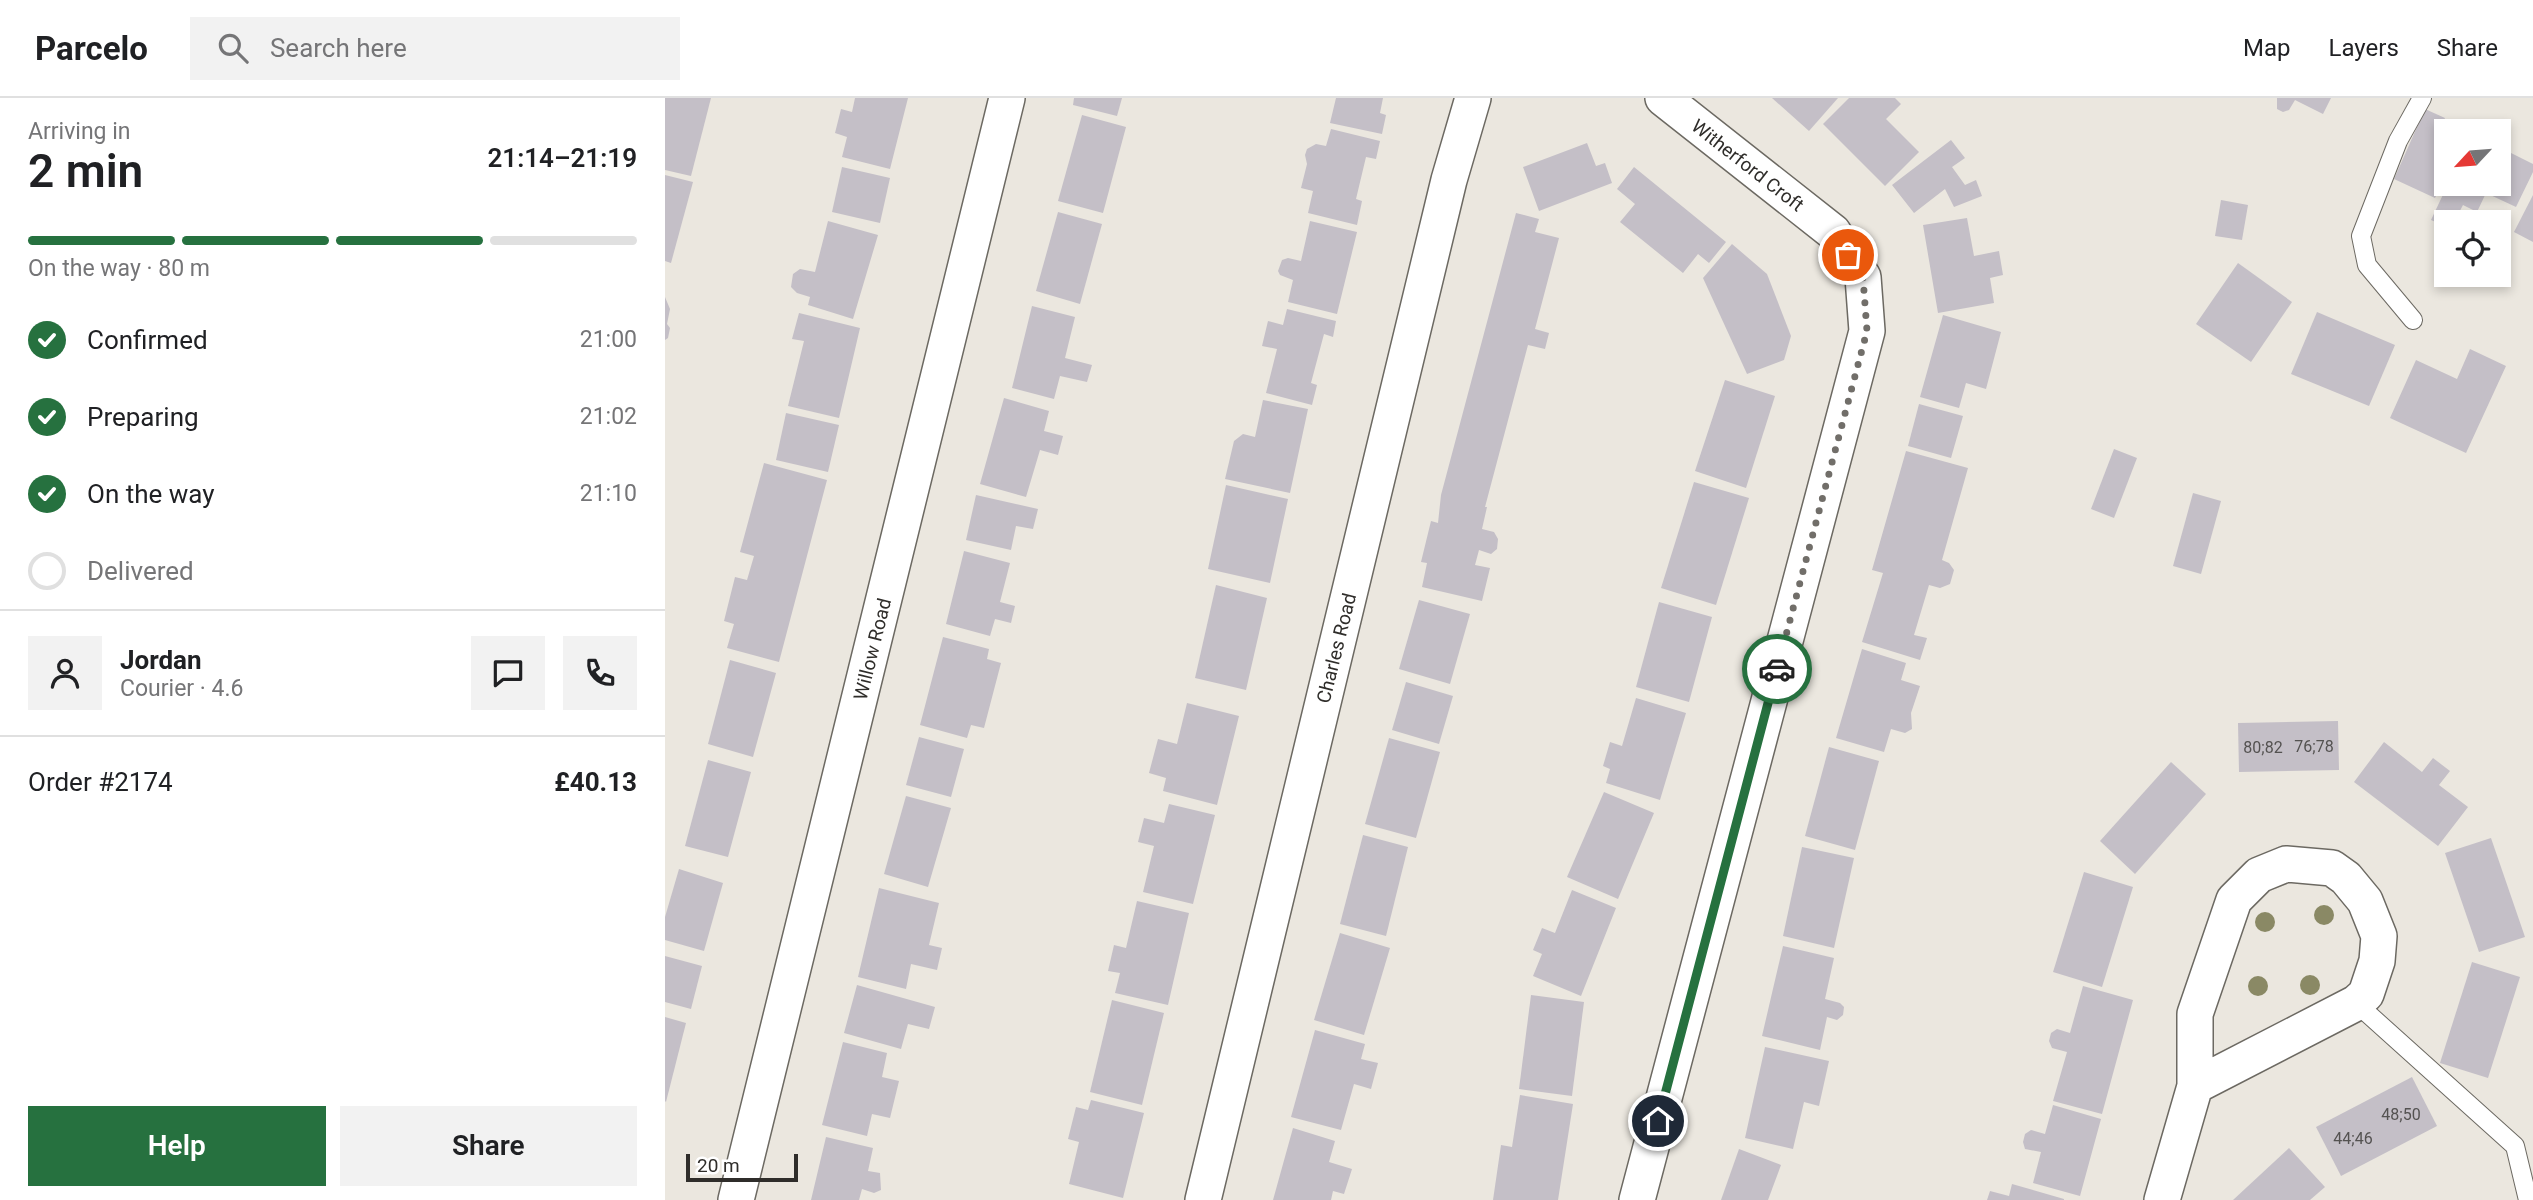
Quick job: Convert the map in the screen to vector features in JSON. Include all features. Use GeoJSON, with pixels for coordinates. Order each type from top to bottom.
{"type":"FeatureCollection","features":[{"type":"Feature","properties":{"kind":"street","name":"Willow Road"},"geometry":{"type":"LineString","coordinates":[[736,1200],[1007,98]]}},
{"type":"Feature","properties":{"kind":"street","name":"Charles Road"},"geometry":{"type":"LineString","coordinates":[[1203,1200],[1449,180],[1473,98]]}},
{"type":"Feature","properties":{"kind":"street","name":"Witherford Croft"},"geometry":{"type":"LineString","coordinates":[[1637,1200],[1867,331],[1863,278],[1833,232],[1663,98]]}},
{"type":"Feature","properties":{"kind":"street"},"geometry":{"type":"LineString","coordinates":[[2162,1200],[2195,1086],[2195,1014],[2234,900],[2259,875],[2286,864],[2332,868],[2346,878],[2365,901],[2379,936],[2377,961],[2366,994],[2356,1003],[2195,1086]]}},
{"type":"Feature","properties":{"kind":"lane"},"geometry":{"type":"LineString","coordinates":[[2413,320],[2367,265],[2361,236],[2397,141],[2423,98]]}},
{"type":"Feature","properties":{"kind":"lane"},"geometry":{"type":"LineString","coordinates":[[2356,1003],[2515,1146],[2528,1200]]}},
{"type":"Feature","properties":{"kind":"building"},"geometry":{"type":"Polygon","coordinates":[[[665,98],[711,98],[691,176],[665,170],[665,98]]]}},
{"type":"Feature","properties":{"kind":"building"},"geometry":{"type":"Polygon","coordinates":[[[855,98],[908,98],[890,169],[842,157],[847,137],[835,133],[841,109],[852,112],[855,98]]]}},
{"type":"Feature","properties":{"kind":"building"},"geometry":{"type":"Polygon","coordinates":[[[1074,98],[1122,98],[1117,116],[1073,105],[1074,98]]]}},
{"type":"Feature","properties":{"kind":"building"},"geometry":{"type":"Polygon","coordinates":[[[1336,98],[1383,98],[1380,113],[1386,115],[1382,134],[1330,123],[1336,98]]]}},
{"type":"Feature","properties":{"kind":"building"},"geometry":{"type":"Polygon","coordinates":[[[1772,98],[1838,98],[1809,131],[1772,98]]]}},
{"type":"Feature","properties":{"kind":"building"},"geometry":{"type":"Polygon","coordinates":[[[1849,98],[1895,98],[1901,104],[1886,119],[1919,152],[1885,186],[1823,124],[1849,98]]]}},
{"type":"Feature","properties":{"kind":"building"},"geometry":{"type":"Polygon","coordinates":[[[2277,98],[2331,98],[2323,114],[2295,100],[2289,110],[2283,112],[2277,109],[2277,98]]]}},
{"type":"Feature","properties":{"kind":"building"},"geometry":{"type":"Polygon","coordinates":[[[2425,109],[2445,118],[2434,119],[2435,198],[2394,179],[2425,109]]]}},
{"type":"Feature","properties":{"kind":"building"},"geometry":{"type":"Polygon","coordinates":[[[1082,115],[1126,127],[1103,213],[1058,201],[1082,115]]]}},
{"type":"Feature","properties":{"kind":"building"},"geometry":{"type":"Polygon","coordinates":[[[1331,129],[1380,141],[1376,159],[1366,157],[1356,199],[1362,201],[1357,225],[1308,213],[1313,191],[1301,188],[1307,164],[1307,149],[1316,144],[1326,146],[1331,129]]]}},
{"type":"Feature","properties":{"kind":"building"},"geometry":{"type":"Polygon","coordinates":[[[1951,140],[1965,158],[1952,167],[1965,185],[1976,180],[1982,196],[1954,207],[1945,189],[1914,213],[1892,185],[1951,140]]]}},
{"type":"Feature","properties":{"kind":"building"},"geometry":{"type":"Polygon","coordinates":[[[1587,143],[1596,166],[1605,163],[1612,183],[1539,211],[1523,167],[1587,143]]]}},
{"type":"Feature","properties":{"kind":"building"},"geometry":{"type":"Polygon","coordinates":[[[2511,153],[2533,164],[2533,172],[2516,207],[2492,196],[2511,196],[2511,153]]]}},
{"type":"Feature","properties":{"kind":"building"},"geometry":{"type":"Polygon","coordinates":[[[842,167],[890,178],[880,223],[832,212],[842,167]]]}},
{"type":"Feature","properties":{"kind":"building"},"geometry":{"type":"Polygon","coordinates":[[[1634,167],[1726,242],[1709,263],[1698,254],[1683,273],[1620,222],[1635,204],[1617,189],[1634,167]]]}},
{"type":"Feature","properties":{"kind":"building"},"geometry":{"type":"Polygon","coordinates":[[[665,175],[693,182],[671,263],[665,261],[665,175]]]}},
{"type":"Feature","properties":{"kind":"building"},"geometry":{"type":"Polygon","coordinates":[[[2533,195],[2533,242],[2514,232],[2533,195]]]}},
{"type":"Feature","properties":{"kind":"building"},"geometry":{"type":"Polygon","coordinates":[[[2442,196],[2485,196],[2478,210],[2463,205],[2460,210],[2436,210],[2442,196]]]}},
{"type":"Feature","properties":{"kind":"building"},"geometry":{"type":"Polygon","coordinates":[[[2221,200],[2248,205],[2242,240],[2215,236],[2221,200]]]}},
{"type":"Feature","properties":{"kind":"building"},"geometry":{"type":"Polygon","coordinates":[[[1058,212],[1102,224],[1080,304],[1036,291],[1058,212]]]}},
{"type":"Feature","properties":{"kind":"building"},"geometry":{"type":"Polygon","coordinates":[[[1516,213],[1539,219],[1535,232],[1559,238],[1535,329],[1549,333],[1545,349],[1528,345],[1485,507],[1482,529],[1494,532],[1498,539],[1497,549],[1491,554],[1479,550],[1475,565],[1490,568],[1482,601],[1422,587],[1427,563],[1421,562],[1431,521],[1438,523],[1441,495],[1516,213]]]}},
{"type":"Feature","properties":{"kind":"building"},"geometry":{"type":"Polygon","coordinates":[[[1967,218],[1974,256],[1999,251],[2003,275],[1990,278],[1994,303],[1938,313],[1923,225],[1967,218]]]}},
{"type":"Feature","properties":{"kind":"building"},"geometry":{"type":"Polygon","coordinates":[[[828,221],[878,235],[853,319],[808,305],[810,297],[797,293],[791,287],[793,274],[800,269],[815,272],[828,221]]]}},
{"type":"Feature","properties":{"kind":"building"},"geometry":{"type":"Polygon","coordinates":[[[1310,221],[1357,232],[1337,314],[1288,302],[1293,280],[1280,275],[1278,271],[1282,260],[1288,258],[1301,261],[1310,221]]]}},
{"type":"Feature","properties":{"kind":"building"},"geometry":{"type":"Polygon","coordinates":[[[1732,244],[1767,274],[1791,336],[1784,360],[1747,374],[1703,278],[1732,244]]]}},
{"type":"Feature","properties":{"kind":"building"},"geometry":{"type":"Polygon","coordinates":[[[2238,263],[2292,302],[2251,362],[2196,324],[2238,263]]]}},
{"type":"Feature","properties":{"kind":"building"},"geometry":{"type":"Polygon","coordinates":[[[665,297],[670,309],[667,324],[670,328],[665,340],[665,297]]]}},
{"type":"Feature","properties":{"kind":"building"},"geometry":{"type":"Polygon","coordinates":[[[1032,306],[1075,317],[1065,358],[1092,365],[1087,382],[1060,376],[1054,399],[1012,388],[1032,306]]]}},
{"type":"Feature","properties":{"kind":"building"},"geometry":{"type":"Polygon","coordinates":[[[1287,309],[1336,321],[1333,337],[1324,334],[1311,383],[1317,385],[1312,405],[1266,393],[1277,349],[1262,346],[1268,321],[1283,325],[1287,309]]]}},
{"type":"Feature","properties":{"kind":"building"},"geometry":{"type":"Polygon","coordinates":[[[2317,312],[2395,345],[2369,406],[2291,374],[2317,312]]]}},
{"type":"Feature","properties":{"kind":"building"},"geometry":{"type":"Polygon","coordinates":[[[799,313],[860,328],[839,418],[788,406],[804,341],[792,339],[799,313]]]}},
{"type":"Feature","properties":{"kind":"building"},"geometry":{"type":"Polygon","coordinates":[[[1943,315],[2001,332],[1986,389],[1966,383],[1959,408],[1920,397],[1943,315]]]}},
{"type":"Feature","properties":{"kind":"building"},"geometry":{"type":"Polygon","coordinates":[[[2470,349],[2506,366],[2466,453],[2390,418],[2416,360],[2457,379],[2470,349]]]}},
{"type":"Feature","properties":{"kind":"building"},"geometry":{"type":"Polygon","coordinates":[[[1725,380],[1775,396],[1746,488],[1695,471],[1725,380]]]}},
{"type":"Feature","properties":{"kind":"building"},"geometry":{"type":"Polygon","coordinates":[[[1004,398],[1049,411],[1044,431],[1063,436],[1058,455],[1040,450],[1026,497],[980,484],[1004,398]]]}},
{"type":"Feature","properties":{"kind":"building"},"geometry":{"type":"Polygon","coordinates":[[[1263,400],[1308,409],[1290,493],[1225,479],[1234,441],[1243,434],[1255,437],[1263,400]]]}},
{"type":"Feature","properties":{"kind":"building"},"geometry":{"type":"Polygon","coordinates":[[[1919,404],[1963,416],[1951,458],[1908,446],[1919,404]]]}},
{"type":"Feature","properties":{"kind":"building"},"geometry":{"type":"Polygon","coordinates":[[[786,413],[839,425],[828,472],[776,460],[786,413]]]}},
{"type":"Feature","properties":{"kind":"building"},"geometry":{"type":"Polygon","coordinates":[[[2114,449],[2137,458],[2114,518],[2091,509],[2114,449]]]}},
{"type":"Feature","properties":{"kind":"building"},"geometry":{"type":"Polygon","coordinates":[[[1906,451],[1968,468],[1942,560],[1949,563],[1954,570],[1950,584],[1940,588],[1929,585],[1914,635],[1927,638],[1920,660],[1862,642],[1883,573],[1872,570],[1906,451]]]}},
{"type":"Feature","properties":{"kind":"building"},"geometry":{"type":"Polygon","coordinates":[[[764,463],[827,480],[779,662],[727,648],[734,624],[724,621],[735,577],[747,580],[754,556],[740,552],[764,463]]]}},
{"type":"Feature","properties":{"kind":"building"},"geometry":{"type":"Polygon","coordinates":[[[1694,482],[1749,498],[1716,605],[1661,588],[1694,482]]]}},
{"type":"Feature","properties":{"kind":"building"},"geometry":{"type":"Polygon","coordinates":[[[1226,485],[1288,499],[1270,583],[1208,569],[1226,485]]]}},
{"type":"Feature","properties":{"kind":"building"},"geometry":{"type":"Polygon","coordinates":[[[2193,493],[2221,501],[2201,574],[2173,566],[2193,493]]]}},
{"type":"Feature","properties":{"kind":"building"},"geometry":{"type":"Polygon","coordinates":[[[976,495],[1038,509],[1033,529],[1016,526],[1011,550],[966,540],[976,495]]]}},
{"type":"Feature","properties":{"kind":"building"},"geometry":{"type":"Polygon","coordinates":[[[964,551],[1010,563],[1000,602],[1015,606],[1011,623],[995,619],[990,636],[946,624],[964,551]]]}},
{"type":"Feature","properties":{"kind":"building"},"geometry":{"type":"Polygon","coordinates":[[[1216,585],[1267,598],[1246,690],[1195,678],[1216,585]]]}},
{"type":"Feature","properties":{"kind":"building"},"geometry":{"type":"Polygon","coordinates":[[[1419,600],[1470,614],[1450,684],[1399,669],[1419,600]]]}},
{"type":"Feature","properties":{"kind":"building"},"geometry":{"type":"Polygon","coordinates":[[[1659,602],[1712,617],[1689,702],[1636,687],[1659,602]]]}},
{"type":"Feature","properties":{"kind":"building"},"geometry":{"type":"Polygon","coordinates":[[[943,637],[989,649],[987,659],[1001,663],[984,728],[971,725],[967,738],[920,725],[943,637]]]}},
{"type":"Feature","properties":{"kind":"building"},"geometry":{"type":"Polygon","coordinates":[[[1862,649],[1906,663],[1901,680],[1920,686],[1911,713],[1912,729],[1905,733],[1891,729],[1884,752],[1836,738],[1862,649]]]}},
{"type":"Feature","properties":{"kind":"building"},"geometry":{"type":"Polygon","coordinates":[[[730,660],[776,673],[753,757],[708,744],[730,660]]]}},
{"type":"Feature","properties":{"kind":"building"},"geometry":{"type":"Polygon","coordinates":[[[1406,682],[1453,696],[1439,744],[1392,730],[1406,682]]]}},
{"type":"Feature","properties":{"kind":"building"},"geometry":{"type":"Polygon","coordinates":[[[1636,698],[1686,713],[1660,800],[1606,783],[1610,769],[1603,766],[1610,742],[1622,746],[1636,698]]]}},
{"type":"Feature","properties":{"kind":"building"},"geometry":{"type":"Polygon","coordinates":[[[1187,703],[1239,716],[1217,805],[1163,791],[1166,778],[1149,773],[1158,739],[1177,744],[1187,703]]]}},
{"type":"Feature","properties":{"kind":"building"},"geometry":{"type":"Polygon","coordinates":[[[2338,721],[2339,770],[2239,772],[2238,723],[2338,721]]]}},
{"type":"Feature","properties":{"kind":"building"},"geometry":{"type":"Polygon","coordinates":[[[919,737],[964,749],[951,797],[906,785],[919,737]]]}},
{"type":"Feature","properties":{"kind":"building"},"geometry":{"type":"Polygon","coordinates":[[[1389,738],[1440,752],[1416,838],[1365,824],[1389,738]]]}},
{"type":"Feature","properties":{"kind":"building"},"geometry":{"type":"Polygon","coordinates":[[[2384,742],[2422,772],[2433,758],[2450,771],[2439,785],[2468,807],[2438,846],[2354,782],[2384,742]]]}},
{"type":"Feature","properties":{"kind":"building"},"geometry":{"type":"Polygon","coordinates":[[[1829,747],[1879,761],[1855,850],[1805,836],[1829,747]]]}},
{"type":"Feature","properties":{"kind":"building"},"geometry":{"type":"Polygon","coordinates":[[[708,760],[751,772],[728,857],[685,846],[708,760]]]}},
{"type":"Feature","properties":{"kind":"building"},"geometry":{"type":"Polygon","coordinates":[[[2171,762],[2206,794],[2135,874],[2100,841],[2171,762]]]}},
{"type":"Feature","properties":{"kind":"building"},"geometry":{"type":"Polygon","coordinates":[[[1604,792],[1654,813],[1618,899],[1567,877],[1604,792]]]}},
{"type":"Feature","properties":{"kind":"building"},"geometry":{"type":"Polygon","coordinates":[[[906,796],[951,808],[928,887],[884,874],[906,796]]]}},
{"type":"Feature","properties":{"kind":"building"},"geometry":{"type":"Polygon","coordinates":[[[1169,804],[1215,815],[1193,904],[1143,892],[1154,846],[1138,842],[1144,818],[1164,823],[1169,804]]]}},
{"type":"Feature","properties":{"kind":"building"},"geometry":{"type":"Polygon","coordinates":[[[1363,835],[1408,847],[1386,936],[1340,924],[1363,835]]]}},
{"type":"Feature","properties":{"kind":"building"},"geometry":{"type":"Polygon","coordinates":[[[2491,838],[2525,937],[2479,952],[2445,853],[2491,838]]]}},
{"type":"Feature","properties":{"kind":"building"},"geometry":{"type":"Polygon","coordinates":[[[1802,847],[1854,858],[1834,948],[1783,936],[1802,847]]]}},
{"type":"Feature","properties":{"kind":"building"},"geometry":{"type":"Polygon","coordinates":[[[679,869],[723,883],[704,951],[665,940],[665,917],[679,869]]]}},
{"type":"Feature","properties":{"kind":"building"},"geometry":{"type":"Polygon","coordinates":[[[2084,872],[2133,887],[2102,987],[2053,972],[2084,872]]]}},
{"type":"Feature","properties":{"kind":"building"},"geometry":{"type":"Polygon","coordinates":[[[879,888],[939,903],[929,945],[942,948],[937,970],[911,964],[906,989],[858,977],[879,888]]]}},
{"type":"Feature","properties":{"kind":"building"},"geometry":{"type":"Polygon","coordinates":[[[1572,890],[1616,908],[1581,996],[1533,976],[1542,954],[1533,950],[1542,928],[1555,933],[1572,890]]]}},
{"type":"Feature","properties":{"kind":"building"},"geometry":{"type":"Polygon","coordinates":[[[1137,901],[1189,913],[1168,1005],[1115,993],[1120,973],[1108,971],[1114,945],[1126,948],[1137,901]]]}},
{"type":"Feature","properties":{"kind":"building"},"geometry":{"type":"Polygon","coordinates":[[[1340,933],[1390,948],[1364,1035],[1314,1020],[1340,933]]]}},
{"type":"Feature","properties":{"kind":"building"},"geometry":{"type":"Polygon","coordinates":[[[1783,946],[1834,958],[1825,999],[1840,1003],[1844,1007],[1843,1015],[1837,1020],[1827,1017],[1820,1050],[1762,1036],[1783,946]]]}},
{"type":"Feature","properties":{"kind":"building"},"geometry":{"type":"Polygon","coordinates":[[[665,956],[702,966],[691,1009],[665,1002],[665,956]]]}},
{"type":"Feature","properties":{"kind":"building"},"geometry":{"type":"Polygon","coordinates":[[[2472,962],[2520,977],[2488,1078],[2440,1063],[2472,962]]]}},
{"type":"Feature","properties":{"kind":"building"},"geometry":{"type":"Polygon","coordinates":[[[857,985],[935,1007],[929,1029],[908,1024],[901,1049],[844,1033],[857,985]]]}},
{"type":"Feature","properties":{"kind":"building"},"geometry":{"type":"Polygon","coordinates":[[[2083,986],[2133,1000],[2102,1114],[2053,1101],[2067,1052],[2052,1048],[2049,1041],[2051,1033],[2057,1029],[2070,1033],[2083,986]]]}},
{"type":"Feature","properties":{"kind":"building"},"geometry":{"type":"Polygon","coordinates":[[[1531,995],[1584,1002],[1572,1096],[1519,1089],[1531,995]]]}},
{"type":"Feature","properties":{"kind":"building"},"geometry":{"type":"Polygon","coordinates":[[[1112,1000],[1164,1013],[1142,1105],[1090,1092],[1112,1000]]]}},
{"type":"Feature","properties":{"kind":"building"},"geometry":{"type":"Polygon","coordinates":[[[665,1017],[686,1023],[666,1102],[665,1101],[665,1017]]]}},
{"type":"Feature","properties":{"kind":"building"},"geometry":{"type":"Polygon","coordinates":[[[1315,1030],[1365,1044],[1361,1059],[1378,1063],[1371,1089],[1354,1084],[1341,1130],[1291,1117],[1315,1030]]]}},
{"type":"Feature","properties":{"kind":"building"},"geometry":{"type":"Polygon","coordinates":[[[843,1042],[887,1053],[882,1077],[899,1081],[890,1118],[872,1114],[867,1136],[822,1125],[843,1042]]]}},
{"type":"Feature","properties":{"kind":"building"},"geometry":{"type":"Polygon","coordinates":[[[1765,1047],[1829,1061],[1819,1106],[1804,1102],[1793,1149],[1745,1138],[1765,1047]]]}},
{"type":"Feature","properties":{"kind":"building"},"geometry":{"type":"Polygon","coordinates":[[[2412,1077],[2437,1126],[2341,1176],[2316,1127],[2412,1077]]]}},
{"type":"Feature","properties":{"kind":"building"},"geometry":{"type":"Polygon","coordinates":[[[1520,1095],[1573,1104],[1558,1200],[1493,1200],[1501,1145],[1512,1147],[1520,1095]]]}},
{"type":"Feature","properties":{"kind":"building"},"geometry":{"type":"Polygon","coordinates":[[[1091,1100],[1144,1113],[1123,1198],[1069,1184],[1079,1142],[1068,1139],[1076,1107],[1088,1110],[1091,1100]]]}},
{"type":"Feature","properties":{"kind":"building"},"geometry":{"type":"Polygon","coordinates":[[[2053,1105],[2101,1119],[2080,1196],[2033,1183],[2041,1152],[2025,1149],[2025,1134],[2031,1130],[2045,1134],[2053,1105]]]}},
{"type":"Feature","properties":{"kind":"building"},"geometry":{"type":"Polygon","coordinates":[[[1293,1128],[1335,1141],[1329,1162],[1352,1169],[1344,1194],[1333,1191],[1331,1200],[1273,1200],[1293,1128]]]}},
{"type":"Feature","properties":{"kind":"building"},"geometry":{"type":"Polygon","coordinates":[[[826,1137],[873,1148],[868,1171],[880,1173],[881,1190],[874,1193],[862,1189],[859,1200],[811,1200],[826,1137]]]}},
{"type":"Feature","properties":{"kind":"building"},"geometry":{"type":"Polygon","coordinates":[[[2289,1148],[2325,1187],[2310,1200],[2233,1200],[2289,1148]]]}},
{"type":"Feature","properties":{"kind":"building"},"geometry":{"type":"Polygon","coordinates":[[[1739,1149],[1781,1165],[1768,1200],[1721,1200],[1739,1149]]]}},
{"type":"Feature","properties":{"kind":"building"},"geometry":{"type":"Polygon","coordinates":[[[2012,1184],[2064,1200],[1987,1200],[1990,1191],[2009,1196],[2012,1184]]]}},
{"type":"Feature","properties":{"kind":"way so far"},"geometry":{"type":"LineString","coordinates":[[1777,669],[1867,331],[1863,278],[1848,255]]}},
{"type":"Feature","properties":{"kind":"route"},"geometry":{"type":"LineString","coordinates":[[1658,1121],[1777,669]]}}]}
